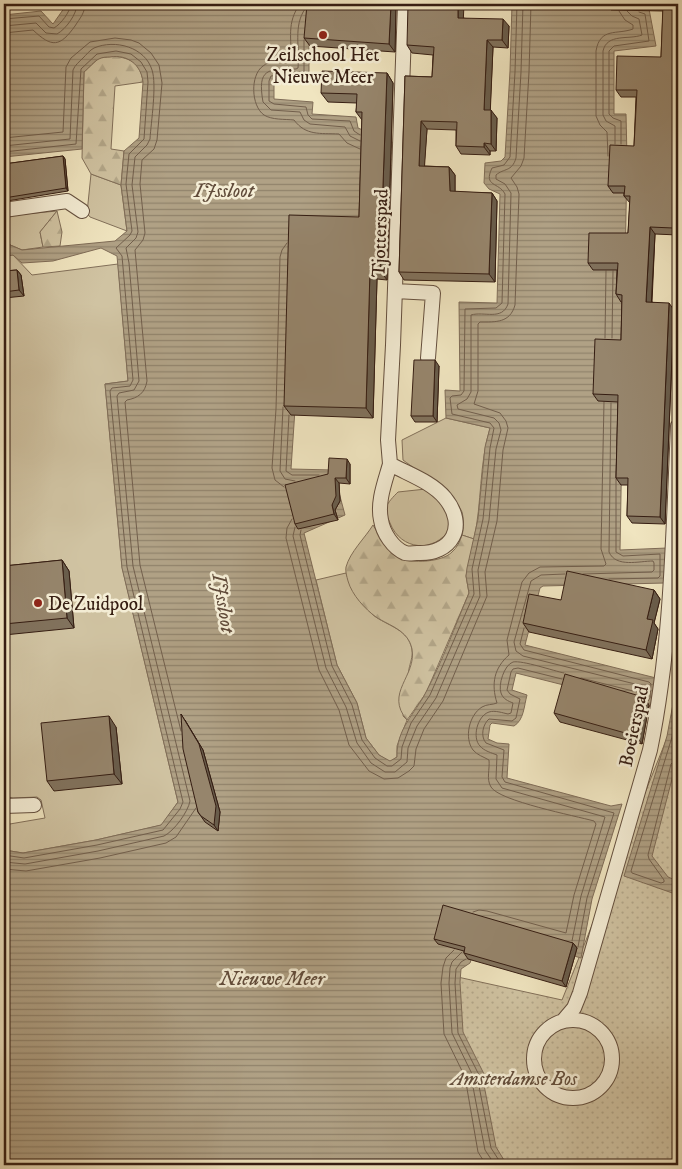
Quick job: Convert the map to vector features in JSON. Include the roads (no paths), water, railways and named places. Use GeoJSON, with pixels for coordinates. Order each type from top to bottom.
{"type":"FeatureCollection","features":[{"type":"Feature","properties":{"kind":"lane","name":"Tjotterspad"},"geometry":{"type":"LineString","coordinates":[[390,464],[388,440],[405,4]]}},
{"type":"Feature","properties":{"kind":"lane"},"geometry":{"type":"LineString","coordinates":[[4,210],[67,202],[82,211]]}},
{"type":"Feature","properties":{"kind":"lane"},"geometry":{"type":"LineString","coordinates":[[395,291],[433,293],[428,358]]}},
{"type":"Feature","properties":{"kind":"lane","name":"Boeierspad"},"geometry":{"type":"LineString","coordinates":[[563,1022],[574,1008],[581,988],[650,750],[658,710],[671,585],[678,426]]}},
{"type":"Feature","properties":{"kind":"lane"},"geometry":{"type":"LineString","coordinates":[[390,464],[426,483],[444,497],[454,511],[457,524],[453,538],[440,550],[425,554],[406,553],[390,542],[381,522],[380,503],[390,464]]}},
{"type":"Feature","properties":{"kind":"lane"},"geometry":{"type":"LineString","coordinates":[[4,806],[34,805]]}},
{"type":"Feature","properties":{"kind":"lane"},"geometry":{"type":"LineString","coordinates":[[576,1019],[596,1028],[605,1038],[610,1051],[611,1064],[608,1077],[599,1088],[588,1096],[562,1097],[551,1092],[542,1084],[536,1073],[535,1049],[540,1038],[548,1029],[563,1022],[576,1019]]}},
{"type":"Feature","properties":{"kind":"water","name":"Nieuwe Meer"},"geometry":{"type":"Polygon","coordinates":[[[67,4],[354,4],[309,38],[309,81],[274,80],[274,99],[313,102],[312,114],[356,117],[358,128],[394,143],[392,259],[298,258],[295,409],[291,469],[333,470],[345,515],[304,533],[337,665],[357,703],[366,738],[379,755],[390,761],[397,757],[403,730],[432,680],[469,593],[466,576],[467,568],[478,519],[485,447],[490,428],[446,418],[445,390],[460,391],[459,302],[497,303],[500,194],[489,189],[484,183],[485,163],[501,161],[505,157],[512,4],[626,4],[649,9],[656,46],[614,51],[614,114],[626,114],[627,158],[620,550],[667,548],[665,583],[543,586],[540,588],[525,645],[656,678],[655,708],[516,673],[512,690],[527,695],[520,720],[514,726],[492,723],[490,725],[488,739],[497,743],[509,744],[507,778],[611,806],[622,804],[592,899],[581,958],[482,929],[470,963],[461,969],[463,1032],[484,1074],[484,1085],[496,1147],[507,1165],[4,1165],[4,850],[23,853],[96,840],[161,825],[178,802],[122,568],[105,384],[128,381],[117,256],[101,248],[53,261],[22,263],[13,255],[4,256],[4,245],[8,244],[22,250],[115,241],[127,231],[121,185],[124,151],[139,138],[143,82],[140,70],[128,59],[122,57],[102,58],[95,61],[84,72],[82,149],[4,157],[4,15],[41,11],[53,24],[67,4]]]}},
{"type":"Feature","properties":{"kind":"water"},"geometry":{"type":"Polygon","coordinates":[[[678,649],[678,756],[652,856],[668,877],[678,881],[678,895],[624,876],[667,736],[673,704],[678,649]]]}},
{"type":"Feature","properties":{"kind":"place","name":"Zeilschool Het Nieuwe Meer"},"geometry":{"type":"Point","coordinates":[323,35]}},
{"type":"Feature","properties":{"kind":"place","name":"De Zuidpool"},"geometry":{"type":"Point","coordinates":[38,603]}},
{"type":"Feature","properties":{"kind":"water label","name":"IJssloot"},"geometry":{"type":"Point","coordinates":[224,190]}},
{"type":"Feature","properties":{"kind":"water label","name":"IJssloot"},"geometry":{"type":"Point","coordinates":[224,603]}},
{"type":"Feature","properties":{"kind":"park label","name":"Amsterdamse Bos"},"geometry":{"type":"Point","coordinates":[514,1078]}}]}
